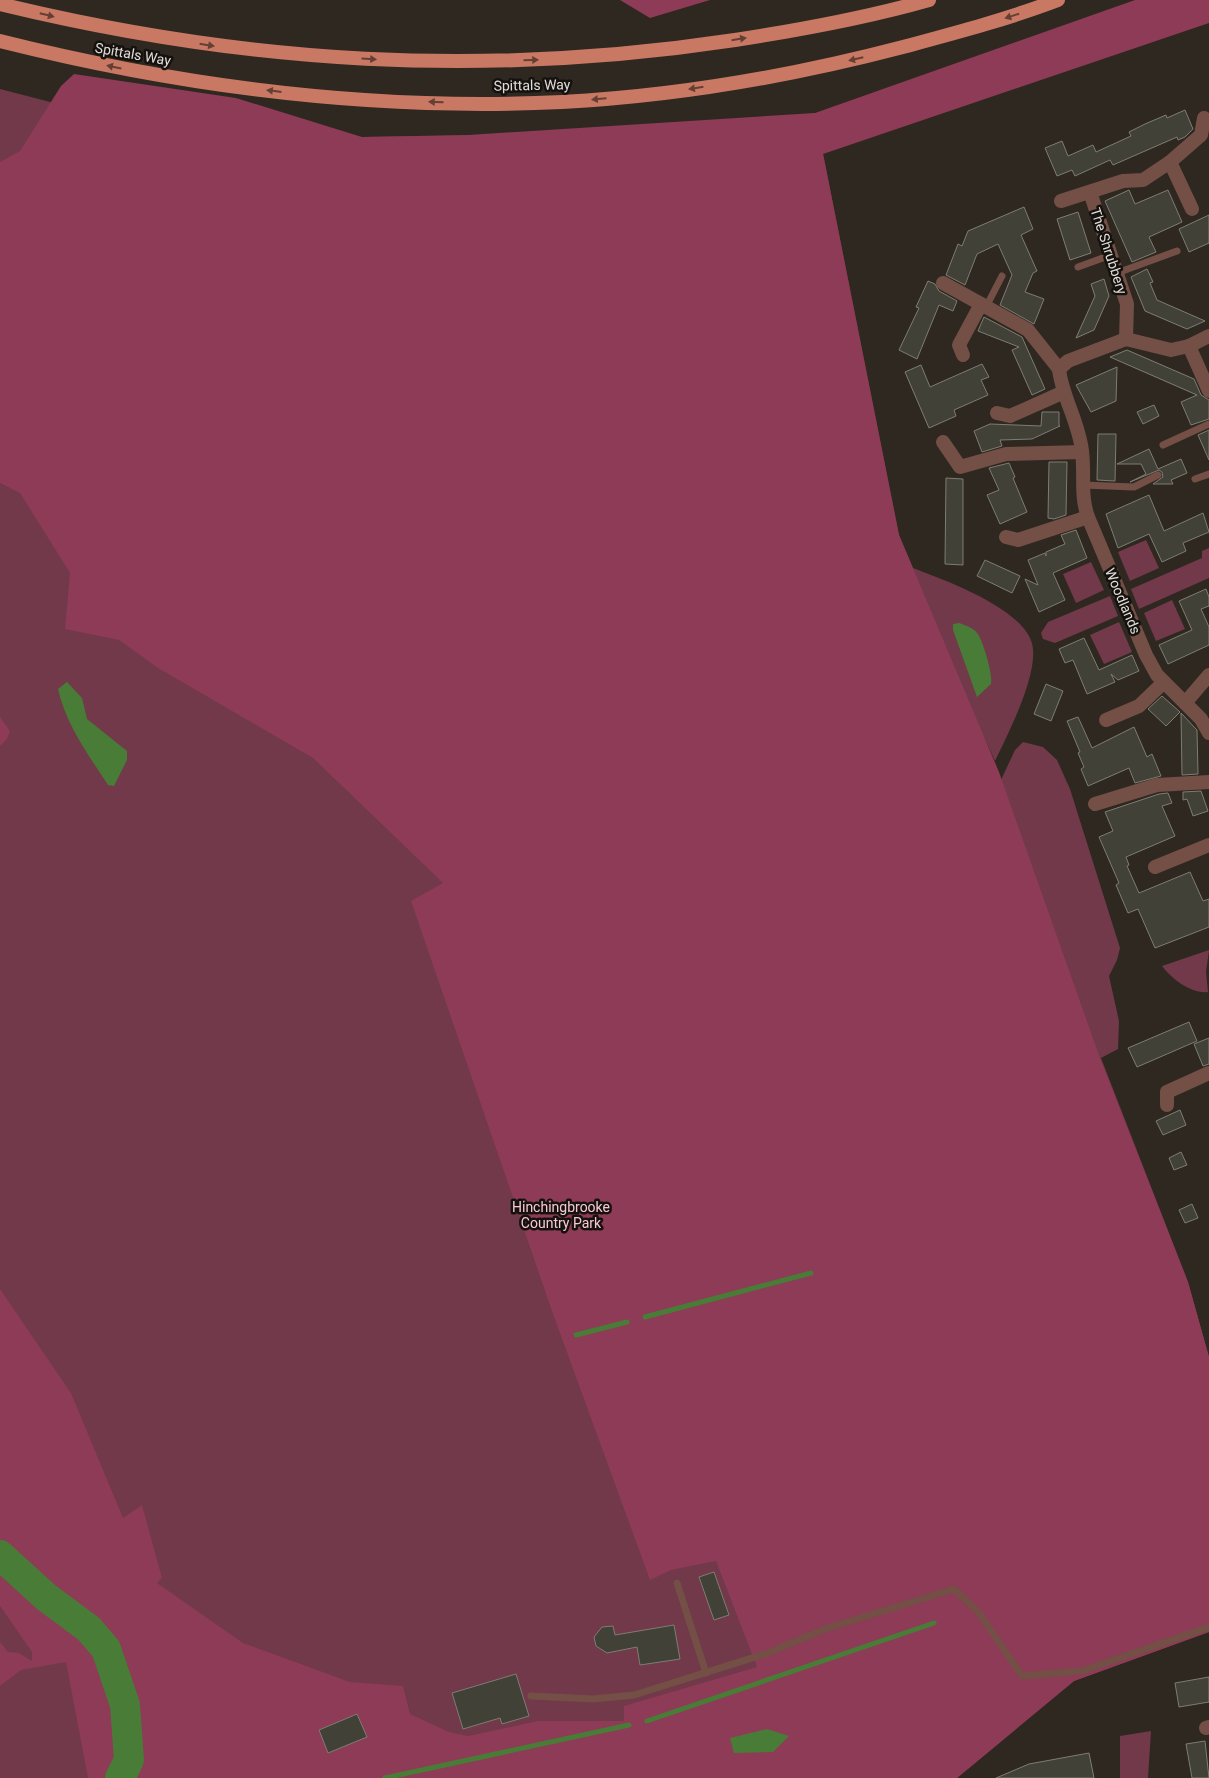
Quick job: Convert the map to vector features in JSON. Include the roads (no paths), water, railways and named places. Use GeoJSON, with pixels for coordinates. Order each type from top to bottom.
{"type":"FeatureCollection","features":[{"type":"Feature","properties":{"kind":"highway","name":"Spittals Way"},"geometry":{"type":"LineString","coordinates":[[0,4],[71,21],[230,48],[317,57],[468,62],[562,59],[675,49],[791,32],[929,0]]}},
{"type":"Feature","properties":{"kind":"highway","name":"Spittals Way"},"geometry":{"type":"LineString","coordinates":[[0,41],[139,72],[315,96],[464,103],[562,102],[677,91],[800,71],[936,38],[1058,0]]}},
{"type":"Feature","properties":{"kind":"street","name":"The Shrubbery"},"geometry":{"type":"LineString","coordinates":[[1061,201],[1122,181],[1143,180],[1170,162],[1201,135],[1204,118]]}},
{"type":"Feature","properties":{"kind":"street"},"geometry":{"type":"LineString","coordinates":[[1170,162],[1192,209]]}},
{"type":"Feature","properties":{"kind":"street","name":"The Shrubbery"},"geometry":{"type":"LineString","coordinates":[[1090,192],[1127,304],[1126,340]]}},
{"type":"Feature","properties":{"kind":"street"},"geometry":{"type":"LineString","coordinates":[[943,284],[1028,330],[1059,368],[1068,361],[1126,340],[1171,350],[1189,346],[1209,336]]}},
{"type":"Feature","properties":{"kind":"street"},"geometry":{"type":"LineString","coordinates":[[962,355],[959,345],[984,306]]}},
{"type":"Feature","properties":{"kind":"street"},"geometry":{"type":"LineString","coordinates":[[1189,346],[1209,391]]}},
{"type":"Feature","properties":{"kind":"street","name":"Woodlands"},"geometry":{"type":"LineString","coordinates":[[1059,368],[1064,392],[1077,425],[1082,452],[1082,502],[1088,517],[1146,655],[1164,682],[1201,719],[1209,733]]}},
{"type":"Feature","properties":{"kind":"street"},"geometry":{"type":"LineString","coordinates":[[997,413],[1010,416],[1064,392]]}},
{"type":"Feature","properties":{"kind":"street"},"geometry":{"type":"LineString","coordinates":[[943,442],[960,467],[1006,454],[1082,452]]}},
{"type":"Feature","properties":{"kind":"street"},"geometry":{"type":"LineString","coordinates":[[1006,537],[1018,540],[1088,517]]}},
{"type":"Feature","properties":{"kind":"street"},"geometry":{"type":"LineString","coordinates":[[1185,703],[1209,675]]}},
{"type":"Feature","properties":{"kind":"street"},"geometry":{"type":"LineString","coordinates":[[1106,720],[1139,706],[1164,682]]}},
{"type":"Feature","properties":{"kind":"street"},"geometry":{"type":"LineString","coordinates":[[1094,804],[1156,785],[1209,782]]}},
{"type":"Feature","properties":{"kind":"street"},"geometry":{"type":"LineString","coordinates":[[1155,867],[1209,845]]}},
{"type":"Feature","properties":{"kind":"street"},"geometry":{"type":"LineString","coordinates":[[1167,1105],[1167,1092],[1209,1074]]}},
{"type":"Feature","properties":{"kind":"lane"},"geometry":{"type":"LineString","coordinates":[[1117,273],[1177,251]]}},
{"type":"Feature","properties":{"kind":"lane"},"geometry":{"type":"LineString","coordinates":[[1078,267],[1111,255]]}},
{"type":"Feature","properties":{"kind":"lane"},"geometry":{"type":"LineString","coordinates":[[984,306],[1002,276]]}},
{"type":"Feature","properties":{"kind":"lane"},"geometry":{"type":"LineString","coordinates":[[1163,445],[1209,424]]}},
{"type":"Feature","properties":{"kind":"lane"},"geometry":{"type":"LineString","coordinates":[[1195,479],[1209,474]]}},
{"type":"Feature","properties":{"kind":"lane"},"geometry":{"type":"LineString","coordinates":[[1082,485],[1134,488],[1158,475]]}},
{"type":"Feature","properties":{"kind":"lane"},"geometry":{"type":"LineString","coordinates":[[677,1583],[706,1673]]}},
{"type":"Feature","properties":{"kind":"lane"},"geometry":{"type":"LineString","coordinates":[[532,1696],[593,1698],[634,1696],[768,1653],[825,1629],[954,1590],[979,1613],[1022,1676],[1073,1670],[1082,1671],[1209,1627]]}},
{"type":"Feature","properties":{"kind":"waterway"},"geometry":{"type":"LineString","coordinates":[[645,1317],[811,1273]]}},
{"type":"Feature","properties":{"kind":"waterway"},"geometry":{"type":"LineString","coordinates":[[576,1335],[627,1322]]}},
{"type":"Feature","properties":{"kind":"waterway"},"geometry":{"type":"LineString","coordinates":[[0,1555],[46,1597],[89,1629],[106,1649],[125,1705],[129,1760],[120,1778]]}},
{"type":"Feature","properties":{"kind":"waterway"},"geometry":{"type":"LineString","coordinates":[[647,1721],[934,1623]]}},
{"type":"Feature","properties":{"kind":"waterway"},"geometry":{"type":"LineString","coordinates":[[385,1778],[629,1725]]}},
{"type":"Feature","properties":{"kind":"park label","name":"Hinchingbrooke Country Park"},"geometry":{"type":"Point","coordinates":[561,1216]}}]}
